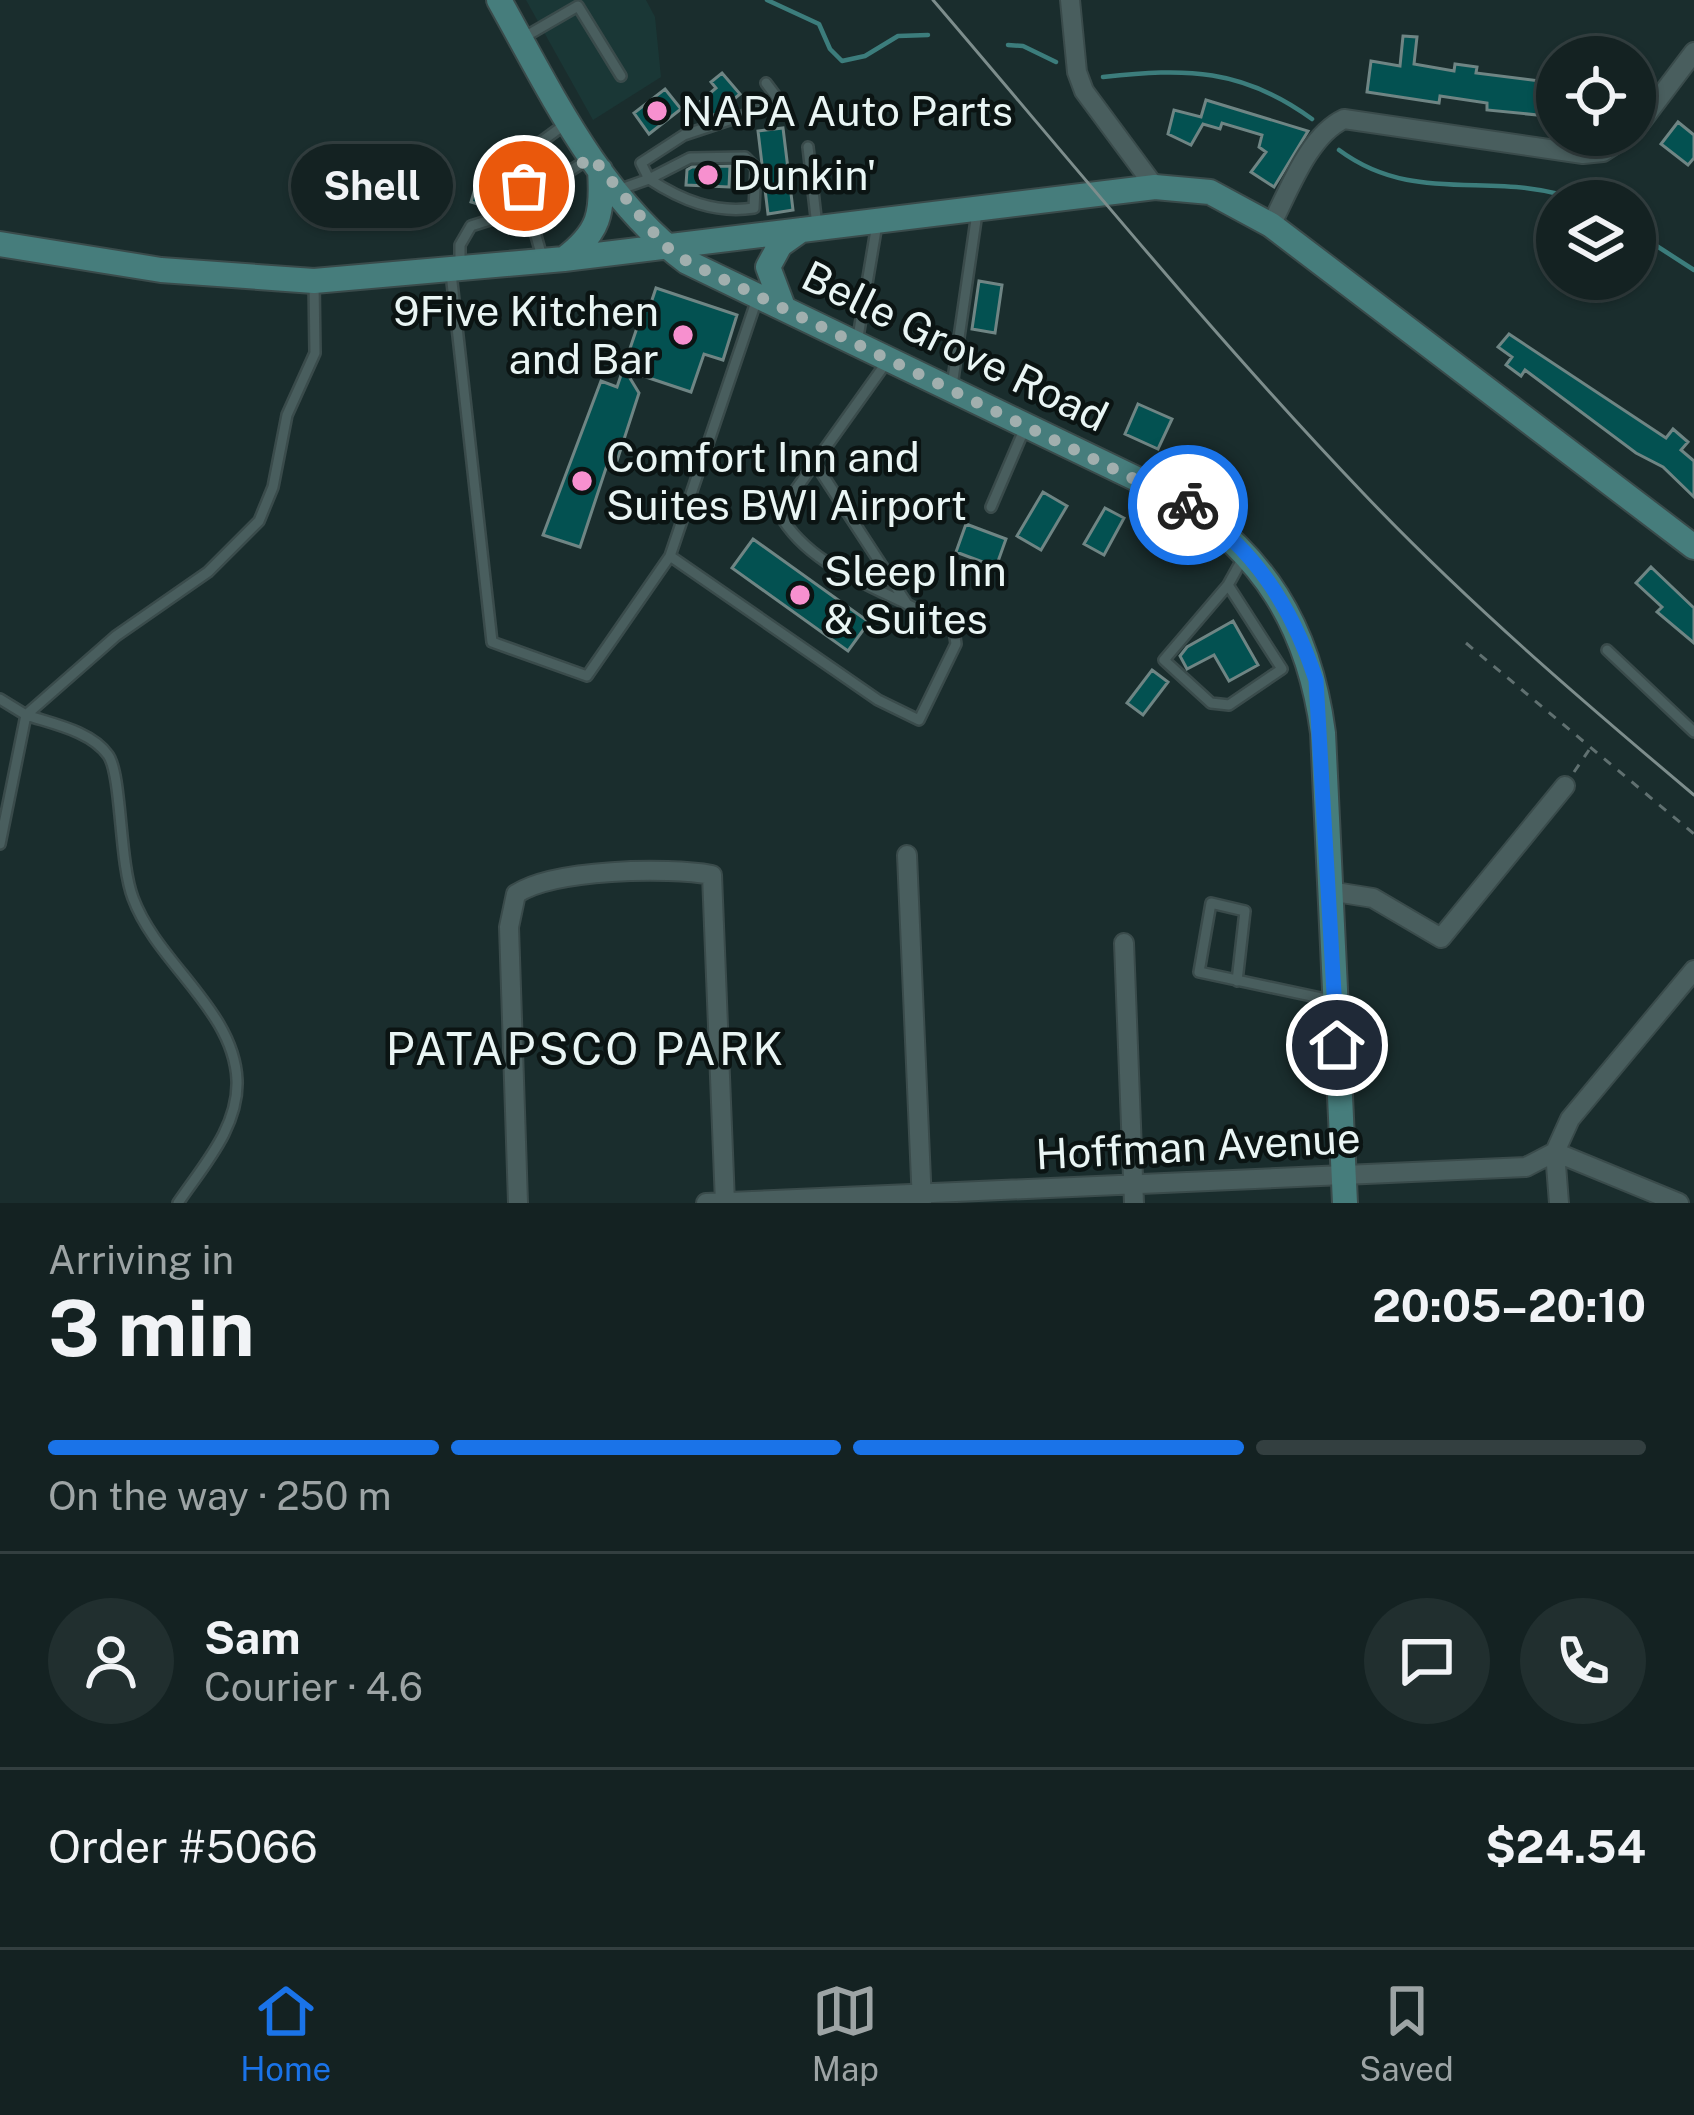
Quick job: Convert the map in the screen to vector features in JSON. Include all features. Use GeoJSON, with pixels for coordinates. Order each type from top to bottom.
{"type":"FeatureCollection","features":[{"type":"Feature","properties":{"kind":"main road"},"geometry":{"type":"LineString","coordinates":[[499,0],[596,164],[664,245]]}},
{"type":"Feature","properties":{"kind":"main road"},"geometry":{"type":"LineString","coordinates":[[553,261],[596,230],[602,214],[596,164]]}},
{"type":"Feature","properties":{"kind":"main road"},"geometry":{"type":"LineString","coordinates":[[0,244],[161,270],[314,281],[553,261],[664,245],[756,220],[811,226],[1155,187],[1210,192],[1271,225],[1694,547]]}},
{"type":"Feature","properties":{"kind":"main road"},"geometry":{"type":"LineString","coordinates":[[783,307],[768,267],[780,245],[811,226]]}},
{"type":"Feature","properties":{"kind":"main road","name":"Belle Grove Road"},"geometry":{"type":"LineString","coordinates":[[664,245],[1172,496],[1208,518],[1246,553],[1283,600],[1316,680],[1345,1203]]}},
{"type":"Feature","properties":{"kind":"street"},"geometry":{"type":"LineString","coordinates":[[1070,0],[1077,72],[1084,91],[1155,187]]}},
{"type":"Feature","properties":{"kind":"street"},"geometry":{"type":"LineString","coordinates":[[1656,101],[1694,52]]}},
{"type":"Feature","properties":{"kind":"street"},"geometry":{"type":"LineString","coordinates":[[1271,225],[1314,146],[1328,127],[1344,119],[1536,147]]}},
{"type":"Feature","properties":{"kind":"street"},"geometry":{"type":"LineString","coordinates":[[1329,891],[1373,898],[1441,938],[1565,786]]}},
{"type":"Feature","properties":{"kind":"street"},"geometry":{"type":"LineString","coordinates":[[907,855],[921,1199]]}},
{"type":"Feature","properties":{"kind":"street"},"geometry":{"type":"LineString","coordinates":[[518,1203],[509,927],[516,894],[549,879],[712,875],[725,1203]]}},
{"type":"Feature","properties":{"kind":"street"},"geometry":{"type":"LineString","coordinates":[[1124,944],[1133,1194]]}},
{"type":"Feature","properties":{"kind":"street"},"geometry":{"type":"LineString","coordinates":[[1559,1203],[1555,1152],[1570,1119],[1694,970]]}},
{"type":"Feature","properties":{"kind":"street"},"geometry":{"type":"LineString","coordinates":[[1555,1152],[1679,1203]]}},
{"type":"Feature","properties":{"kind":"street","name":"Hoffman Avenue"},"geometry":{"type":"LineString","coordinates":[[706,1203],[1133,1194],[1526,1167],[1555,1152]]}},
{"type":"Feature","properties":{"kind":"lane"},"geometry":{"type":"LineString","coordinates":[[521,39],[576,3],[621,76]]}},
{"type":"Feature","properties":{"kind":"lane"},"geometry":{"type":"LineString","coordinates":[[618,190],[650,179],[690,158],[745,157],[756,168],[756,220],[696,204],[650,179],[640,163],[685,135],[775,106],[778,99],[766,83]]}},
{"type":"Feature","properties":{"kind":"lane"},"geometry":{"type":"LineString","coordinates":[[518,211],[526,154],[569,122]]}},
{"type":"Feature","properties":{"kind":"lane"},"geometry":{"type":"LineString","coordinates":[[808,147],[811,226]]}},
{"type":"Feature","properties":{"kind":"lane"},"geometry":{"type":"LineString","coordinates":[[524,186],[551,183],[596,164]]}},
{"type":"Feature","properties":{"kind":"lane"},"geometry":{"type":"LineString","coordinates":[[951,388],[978,207]]}},
{"type":"Feature","properties":{"kind":"lane"},"geometry":{"type":"LineString","coordinates":[[518,211],[553,261]]}},
{"type":"Feature","properties":{"kind":"lane"},"geometry":{"type":"LineString","coordinates":[[518,211],[472,226],[460,245],[455,272],[492,642],[586,676],[670,556],[758,294]]}},
{"type":"Feature","properties":{"kind":"lane"},"geometry":{"type":"LineString","coordinates":[[857,343],[878,219]]}},
{"type":"Feature","properties":{"kind":"lane"},"geometry":{"type":"LineString","coordinates":[[0,844],[26,715],[116,636],[208,572],[259,521],[273,487],[287,415],[315,353],[314,281]]}},
{"type":"Feature","properties":{"kind":"lane"},"geometry":{"type":"LineString","coordinates":[[670,556],[878,700],[919,719],[956,635],[947,625],[909,608],[790,534],[779,513],[889,358]]}},
{"type":"Feature","properties":{"kind":"lane"},"geometry":{"type":"LineString","coordinates":[[991,507],[1026,425]]}},
{"type":"Feature","properties":{"kind":"lane"},"geometry":{"type":"LineString","coordinates":[[815,463],[909,608]]}},
{"type":"Feature","properties":{"kind":"lane"},"geometry":{"type":"LineString","coordinates":[[1228,585],[1282,669],[1229,705],[1211,703],[1164,660],[1228,585],[1246,553]]}},
{"type":"Feature","properties":{"kind":"lane"},"geometry":{"type":"LineString","coordinates":[[1606,650],[1694,732]]}},
{"type":"Feature","properties":{"kind":"lane"},"geometry":{"type":"LineString","coordinates":[[0,699],[26,715],[88,739],[114,764],[122,859],[133,899],[152,934],[226,1036],[237,1083],[230,1121],[178,1203]]}},
{"type":"Feature","properties":{"kind":"lane"},"geometry":{"type":"LineString","coordinates":[[1237,981],[1245,910],[1211,903],[1199,972],[1237,981],[1335,1001]]}},
{"type":"Feature","properties":{"kind":"path"},"geometry":{"type":"LineString","coordinates":[[1466,643],[1694,834]]}},
{"type":"Feature","properties":{"kind":"path"},"geometry":{"type":"LineString","coordinates":[[1565,786],[1590,749]]}},
{"type":"Feature","properties":{"kind":"shaded area"},"geometry":{"type":"Polygon","coordinates":[[[526,0],[646,0],[655,17],[661,77],[593,120],[526,0]]]}},
{"type":"Feature","properties":{"kind":"building"},"geometry":{"type":"Polygon","coordinates":[[[1403,36],[1417,37],[1414,64],[1454,71],[1455,64],[1477,67],[1476,73],[1536,80],[1536,115],[1487,110],[1487,103],[1440,96],[1439,103],[1367,92],[1371,61],[1400,66],[1403,36]]]}},
{"type":"Feature","properties":{"kind":"building"},"geometry":{"type":"Polygon","coordinates":[[[722,73],[740,94],[714,116],[701,101],[716,88],[711,82],[722,73]]]}},
{"type":"Feature","properties":{"kind":"building","name":"NAPA Auto Parts"},"geometry":{"type":"Polygon","coordinates":[[[665,89],[681,109],[649,134],[634,113],[665,89]]]}},
{"type":"Feature","properties":{"kind":"building"},"geometry":{"type":"Polygon","coordinates":[[[1206,100],[1308,131],[1274,187],[1251,172],[1266,152],[1259,147],[1262,135],[1222,123],[1220,129],[1203,124],[1191,145],[1168,134],[1174,110],[1201,117],[1206,100]]]}},
{"type":"Feature","properties":{"kind":"building"},"geometry":{"type":"Polygon","coordinates":[[[1678,122],[1694,135],[1694,158],[1688,165],[1661,144],[1678,122]]]}},
{"type":"Feature","properties":{"kind":"building"},"geometry":{"type":"Polygon","coordinates":[[[783,128],[793,210],[768,214],[758,131],[783,128]]]}},
{"type":"Feature","properties":{"kind":"building"},"geometry":{"type":"Polygon","coordinates":[[[483,162],[512,170],[500,207],[494,209],[471,202],[483,162]]]}},
{"type":"Feature","properties":{"kind":"building","name":"Dunkin'"},"geometry":{"type":"Polygon","coordinates":[[[730,166],[729,187],[686,185],[687,170],[692,167],[730,166]]]}},
{"type":"Feature","properties":{"kind":"building"},"geometry":{"type":"Polygon","coordinates":[[[979,281],[1002,285],[995,333],[972,329],[979,281]]]}},
{"type":"Feature","properties":{"kind":"building"},"geometry":{"type":"Polygon","coordinates":[[[656,288],[737,315],[723,360],[704,354],[691,392],[625,370],[639,393],[616,464],[608,462],[580,547],[543,535],[601,381],[617,387],[644,307],[649,309],[656,288]]]}},
{"type":"Feature","properties":{"kind":"building"},"geometry":{"type":"Polygon","coordinates":[[[1509,334],[1666,438],[1673,429],[1688,442],[1681,450],[1694,461],[1694,497],[1663,467],[1636,453],[1525,370],[1521,376],[1506,365],[1512,357],[1498,347],[1509,334]]]}},
{"type":"Feature","properties":{"kind":"building"},"geometry":{"type":"Polygon","coordinates":[[[1138,404],[1172,419],[1158,449],[1125,434],[1138,404]]]}},
{"type":"Feature","properties":{"kind":"building"},"geometry":{"type":"Polygon","coordinates":[[[1043,492],[1067,506],[1041,550],[1017,536],[1043,492]]]}},
{"type":"Feature","properties":{"kind":"building"},"geometry":{"type":"Polygon","coordinates":[[[1105,508],[1124,518],[1104,555],[1084,544],[1105,508]]]}},
{"type":"Feature","properties":{"kind":"building"},"geometry":{"type":"Polygon","coordinates":[[[966,524],[1006,539],[996,567],[956,552],[966,524]]]}},
{"type":"Feature","properties":{"kind":"building","name":"Sleep Inn & Suites"},"geometry":{"type":"Polygon","coordinates":[[[753,539],[869,622],[848,651],[732,568],[753,539]]]}},
{"type":"Feature","properties":{"kind":"building"},"geometry":{"type":"Polygon","coordinates":[[[1651,567],[1694,608],[1694,643],[1657,612],[1662,607],[1636,583],[1651,567]]]}},
{"type":"Feature","properties":{"kind":"building"},"geometry":{"type":"Polygon","coordinates":[[[1233,621],[1258,665],[1229,681],[1214,655],[1187,669],[1180,656],[1187,647],[1233,621]]]}},
{"type":"Feature","properties":{"kind":"building"},"geometry":{"type":"Polygon","coordinates":[[[1152,670],[1168,682],[1143,715],[1127,703],[1152,670]]]}},
{"type":"Feature","properties":{"kind":"waterway"},"geometry":{"type":"LineString","coordinates":[[767,0],[819,24],[830,49],[842,61],[865,56],[898,36],[928,35]]}},
{"type":"Feature","properties":{"kind":"waterway"},"geometry":{"type":"LineString","coordinates":[[1008,45],[1023,46],[1056,62]]}},
{"type":"Feature","properties":{"kind":"waterway"},"geometry":{"type":"LineString","coordinates":[[1103,77],[1187,73],[1237,81],[1312,119]]}},
{"type":"Feature","properties":{"kind":"waterway"},"geometry":{"type":"LineString","coordinates":[[1339,150],[1398,178],[1536,190]]}},
{"type":"Feature","properties":{"kind":"waterway"},"geometry":{"type":"LineString","coordinates":[[1656,246],[1694,270]]}},
{"type":"Feature","properties":{"kind":"tram line"},"geometry":{"type":"LineString","coordinates":[[933,0],[1199,312],[1364,494],[1484,611],[1694,795]]}},
{"type":"Feature","properties":{"kind":"way so far"},"geometry":{"type":"LineString","coordinates":[[524,186],[551,183],[592,157],[664,245],[688,262],[1188,505]]}},
{"type":"Feature","properties":{"kind":"place","name":"NAPA Auto Parts"},"geometry":{"type":"Point","coordinates":[657,111]}},
{"type":"Feature","properties":{"kind":"place","name":"Dunkin'"},"geometry":{"type":"Point","coordinates":[708,175]}},
{"type":"Feature","properties":{"kind":"place","name":"Shell"},"geometry":{"type":"Point","coordinates":[524,186]}},
{"type":"Feature","properties":{"kind":"place","name":"9Five Kitchen and Bar"},"geometry":{"type":"Point","coordinates":[683,335]}},
{"type":"Feature","properties":{"kind":"place","name":"Comfort Inn and Suites BWI Airport"},"geometry":{"type":"Point","coordinates":[582,481]}},
{"type":"Feature","properties":{"kind":"place","name":"Sleep Inn & Suites"},"geometry":{"type":"Point","coordinates":[800,595]}},
{"type":"Feature","properties":{"kind":"district","name":"PATAPSCO PARK"},"geometry":{"type":"Point","coordinates":[586,1049]}},
{"type":"Feature","properties":{"kind":"route"},"geometry":{"type":"LineString","coordinates":[[1188,505],[1237,543],[1265,573],[1303,639],[1316,680],[1323,733],[1337,1045]]}}]}
